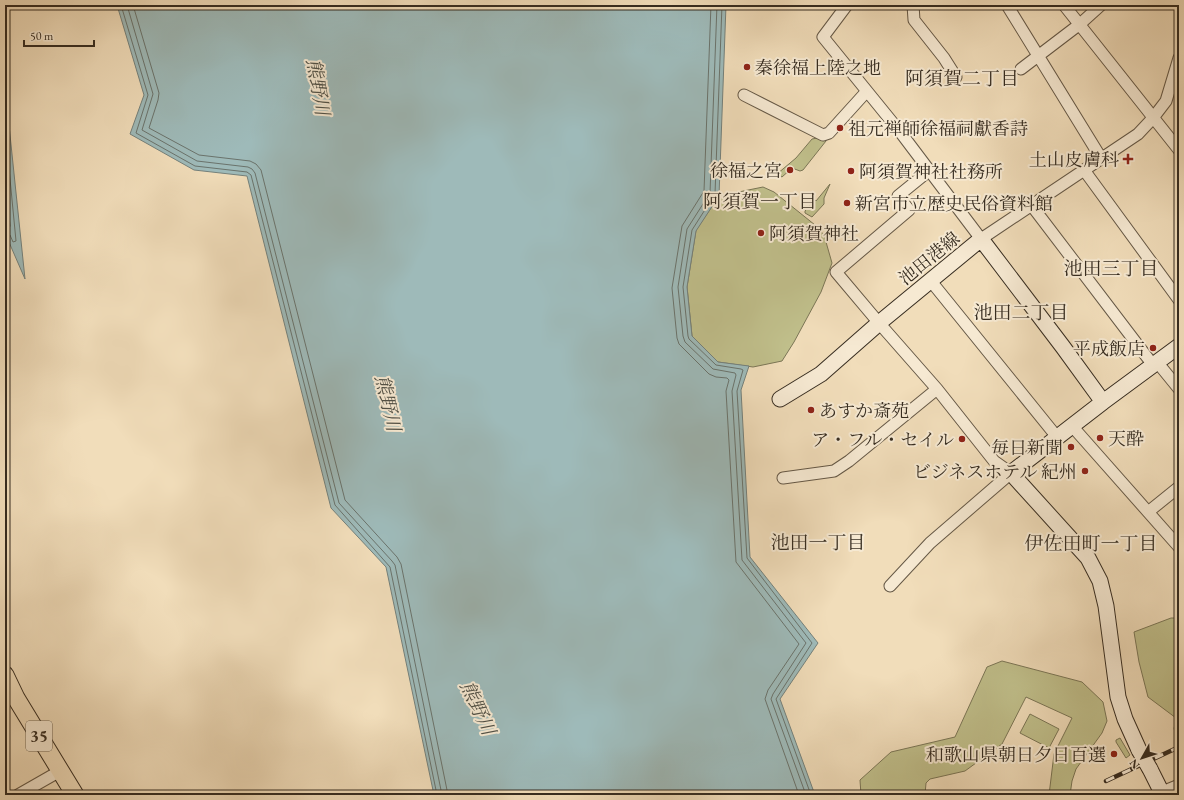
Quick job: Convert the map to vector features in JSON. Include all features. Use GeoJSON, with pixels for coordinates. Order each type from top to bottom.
{"type":"FeatureCollection","features":[{"type":"Feature","properties":{"kind":"main road","name":"池田港線"},"geometry":{"type":"LineString","coordinates":[[780,400],[821,374],[879,323],[981,239],[1103,402]]}},
{"type":"Feature","properties":{"kind":"main road"},"geometry":{"type":"LineString","coordinates":[[1162,794],[1139,750],[1125,719],[1118,697],[1106,606],[1100,581],[1088,558],[1011,473],[1179,346]]}},
{"type":"Feature","properties":{"kind":"main road","name":"35"},"geometry":{"type":"LineString","coordinates":[[5,675],[16,698],[75,795]]}},
{"type":"Feature","properties":{"kind":"street"},"geometry":{"type":"LineString","coordinates":[[847,5],[823,37],[930,170],[981,239],[1101,158],[1135,137],[1154,118],[1166,101],[1179,58]]}},
{"type":"Feature","properties":{"kind":"street"},"geometry":{"type":"LineString","coordinates":[[913,5],[914,20],[944,58],[956,77]]}},
{"type":"Feature","properties":{"kind":"street"},"geometry":{"type":"LineString","coordinates":[[1007,5],[1101,158]]}},
{"type":"Feature","properties":{"kind":"street"},"geometry":{"type":"LineString","coordinates":[[1064,5],[1179,150]]}},
{"type":"Feature","properties":{"kind":"street"},"geometry":{"type":"LineString","coordinates":[[1021,69],[1080,24],[1101,5]]}},
{"type":"Feature","properties":{"kind":"street"},"geometry":{"type":"LineString","coordinates":[[744,95],[823,135],[829,133],[867,91]]}},
{"type":"Feature","properties":{"kind":"street"},"geometry":{"type":"LineString","coordinates":[[890,586],[930,543],[1011,473],[994,461],[936,389],[836,272],[909,210],[898,196],[930,170]]}},
{"type":"Feature","properties":{"kind":"street"},"geometry":{"type":"LineString","coordinates":[[1084,170],[1179,300]]}},
{"type":"Feature","properties":{"kind":"street"},"geometry":{"type":"LineString","coordinates":[[1032,206],[1155,364],[1179,390]]}},
{"type":"Feature","properties":{"kind":"street"},"geometry":{"type":"LineString","coordinates":[[930,280],[1057,437]]}},
{"type":"Feature","properties":{"kind":"street"},"geometry":{"type":"LineString","coordinates":[[783,478],[834,471],[849,462],[936,389]]}},
{"type":"Feature","properties":{"kind":"street"},"geometry":{"type":"LineString","coordinates":[[1072,426],[1179,547]]}},
{"type":"Feature","properties":{"kind":"street"},"geometry":{"type":"LineString","coordinates":[[1148,512],[1179,487]]}},
{"type":"Feature","properties":{"kind":"street"},"geometry":{"type":"LineString","coordinates":[[18,795],[60,771]]}},
{"type":"Feature","properties":{"kind":"street"},"geometry":{"type":"LineString","coordinates":[[1162,794],[1179,785]]}},
{"type":"Feature","properties":{"kind":"shaded area"},"geometry":{"type":"Polygon","coordinates":[[[823,137],[826,141],[803,170],[800,171],[792,168],[782,177],[777,174],[796,158],[812,139],[823,137]]]}},
{"type":"Feature","properties":{"kind":"shaded area"},"geometry":{"type":"Polygon","coordinates":[[[830,184],[824,198],[824,204],[812,217],[805,213],[805,211],[815,200],[816,201],[830,184]]]}},
{"type":"Feature","properties":{"kind":"shaded area","name":"阿須賀神社"},"geometry":{"type":"Polygon","coordinates":[[[763,187],[774,192],[815,225],[824,235],[832,263],[821,292],[782,361],[753,367],[718,362],[692,336],[687,287],[696,230],[719,196],[763,187]]]}},
{"type":"Feature","properties":{"kind":"shaded area"},"geometry":{"type":"Polygon","coordinates":[[[1171,618],[1179,618],[1179,737],[1174,729],[1176,718],[1148,697],[1139,662],[1134,632],[1171,618]]]}},
{"type":"Feature","properties":{"kind":"shaded area"},"geometry":{"type":"Polygon","coordinates":[[[1002,661],[1082,682],[1103,702],[1107,721],[1102,733],[1076,769],[1070,795],[1049,795],[1054,754],[1072,718],[1026,697],[1002,744],[965,771],[930,779],[926,783],[925,795],[861,795],[860,780],[891,752],[955,737],[987,667],[1002,661]]]}},
{"type":"Feature","properties":{"kind":"shaded area"},"geometry":{"type":"Polygon","coordinates":[[[1030,714],[1059,729],[1049,748],[1020,733],[1030,714]]]}},
{"type":"Feature","properties":{"kind":"shaded area"},"geometry":{"type":"Polygon","coordinates":[[[1120,738],[1130,755],[1126,758],[1116,742],[1116,740],[1120,738]]]}},
{"type":"Feature","properties":{"kind":"water","name":"熊野川"},"geometry":{"type":"Polygon","coordinates":[[[117,5],[726,5],[719,196],[696,231],[687,287],[692,336],[718,362],[749,366],[741,390],[750,557],[818,643],[780,699],[815,795],[434,795],[386,567],[331,508],[247,176],[194,170],[130,134],[144,95],[117,5]]]}},
{"type":"Feature","properties":{"kind":"water"},"geometry":{"type":"Polygon","coordinates":[[[5,87],[25,279],[5,233],[5,87]]]}},
{"type":"Feature","properties":{"kind":"railway"},"geometry":{"type":"LineString","coordinates":[[1106,781],[1179,747]]}},
{"type":"Feature","properties":{"kind":"place","name":"秦徐福上陸之地"},"geometry":{"type":"Point","coordinates":[747,67]}},
{"type":"Feature","properties":{"kind":"place","name":"祖元禅師徐福祠獻香詩"},"geometry":{"type":"Point","coordinates":[840,128]}},
{"type":"Feature","properties":{"kind":"place","name":"土山皮膚科"},"geometry":{"type":"Point","coordinates":[1128,159]}},
{"type":"Feature","properties":{"kind":"place","name":"徐福之宮"},"geometry":{"type":"Point","coordinates":[790,170]}},
{"type":"Feature","properties":{"kind":"place","name":"阿須賀神社社務所"},"geometry":{"type":"Point","coordinates":[851,171]}},
{"type":"Feature","properties":{"kind":"place","name":"新宮市立歴史民俗資料館"},"geometry":{"type":"Point","coordinates":[847,203]}},
{"type":"Feature","properties":{"kind":"place","name":"阿須賀神社"},"geometry":{"type":"Point","coordinates":[761,233]}},
{"type":"Feature","properties":{"kind":"place","name":"平成飯店"},"geometry":{"type":"Point","coordinates":[1153,348]}},
{"type":"Feature","properties":{"kind":"place","name":"あすか斎苑"},"geometry":{"type":"Point","coordinates":[811,410]}},
{"type":"Feature","properties":{"kind":"place","name":"天酔"},"geometry":{"type":"Point","coordinates":[1100,438]}},
{"type":"Feature","properties":{"kind":"place","name":"ア・フル・セイル"},"geometry":{"type":"Point","coordinates":[962,439]}},
{"type":"Feature","properties":{"kind":"place","name":"毎日新聞"},"geometry":{"type":"Point","coordinates":[1071,447]}},
{"type":"Feature","properties":{"kind":"place","name":"ビジネスホテル 紀州"},"geometry":{"type":"Point","coordinates":[1085,471]}},
{"type":"Feature","properties":{"kind":"place","name":"和歌山県朝日夕日百選"},"geometry":{"type":"Point","coordinates":[1114,754]}},
{"type":"Feature","properties":{"kind":"district","name":"阿須賀二丁目"},"geometry":{"type":"Point","coordinates":[962,78]}},
{"type":"Feature","properties":{"kind":"district","name":"阿須賀一丁目"},"geometry":{"type":"Point","coordinates":[760,201]}},
{"type":"Feature","properties":{"kind":"district","name":"池田三丁目"},"geometry":{"type":"Point","coordinates":[1111,268]}},
{"type":"Feature","properties":{"kind":"district","name":"池田二丁目"},"geometry":{"type":"Point","coordinates":[1021,312]}},
{"type":"Feature","properties":{"kind":"district","name":"池田一丁目"},"geometry":{"type":"Point","coordinates":[818,542]}},
{"type":"Feature","properties":{"kind":"district","name":"伊佐田町一丁目"},"geometry":{"type":"Point","coordinates":[1091,543]}}]}
